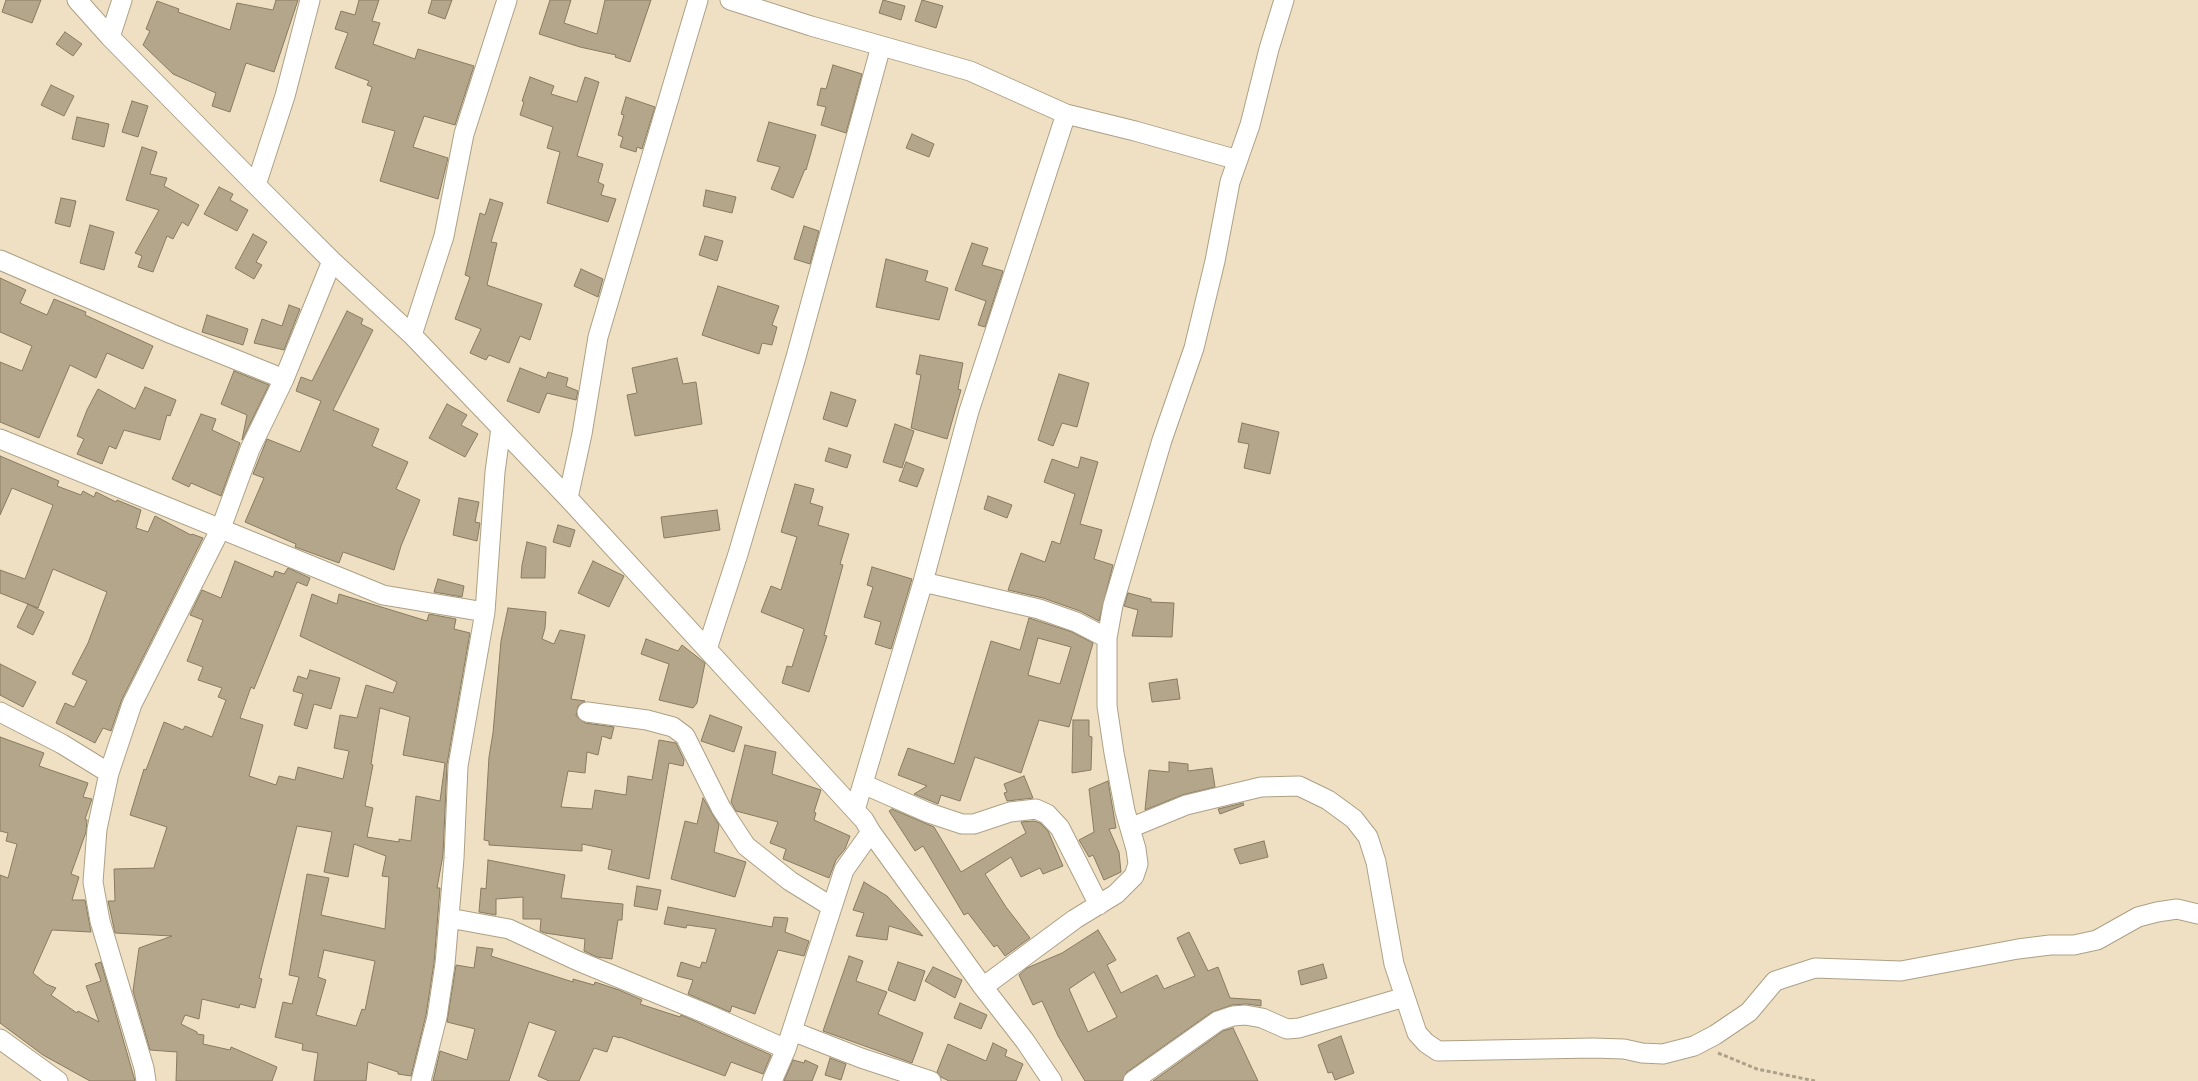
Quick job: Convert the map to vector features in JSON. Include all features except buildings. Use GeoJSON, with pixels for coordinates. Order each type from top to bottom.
{"type":"FeatureCollection","features":[{"type":"Feature","properties":{"kind":"street"},"geometry":{"type":"LineString","coordinates":[[77,0],[110,37],[256,185],[332,261],[412,335],[502,428],[855,810],[1025,1041],[1052,1081]]}},
{"type":"Feature","properties":{"kind":"street"},"geometry":{"type":"LineString","coordinates":[[110,37],[122,0]]}},
{"type":"Feature","properties":{"kind":"street"},"geometry":{"type":"LineString","coordinates":[[256,185],[285,96],[310,0]]}},
{"type":"Feature","properties":{"kind":"street"},"geometry":{"type":"LineString","coordinates":[[412,335],[444,236],[464,134],[507,0]]}},
{"type":"Feature","properties":{"kind":"street"},"geometry":{"type":"LineString","coordinates":[[568,498],[582,434],[598,337],[698,0]]}},
{"type":"Feature","properties":{"kind":"street"},"geometry":{"type":"LineString","coordinates":[[730,0],[881,46],[970,70],[1066,114],[1238,160]]}},
{"type":"Feature","properties":{"kind":"street"},"geometry":{"type":"LineString","coordinates":[[983,986],[1075,919],[1116,894],[1134,876],[1138,864],[1114,753],[1107,706],[1107,638],[1112,605],[1162,440],[1194,348],[1215,261],[1230,182],[1250,125],[1269,48],[1284,0]]}},
{"type":"Feature","properties":{"kind":"street"},"geometry":{"type":"LineString","coordinates":[[707,649],[738,554],[796,357],[881,46]]}},
{"type":"Feature","properties":{"kind":"street"},"geometry":{"type":"LineString","coordinates":[[855,810],[922,582],[969,411],[1066,114]]}},
{"type":"Feature","properties":{"kind":"street"},"geometry":{"type":"LineString","coordinates":[[0,260],[172,334],[284,379]]}},
{"type":"Feature","properties":{"kind":"street"},"geometry":{"type":"LineString","coordinates":[[146,1081],[136,1040],[100,921],[94,882],[97,829],[109,773],[132,704],[220,528],[250,449],[284,379],[332,261]]}},
{"type":"Feature","properties":{"kind":"street"},"geometry":{"type":"LineString","coordinates":[[421,1081],[437,1017],[449,918],[458,766],[486,612],[496,472],[502,428]]}},
{"type":"Feature","properties":{"kind":"street"},"geometry":{"type":"LineString","coordinates":[[0,439],[383,595],[486,612]]}},
{"type":"Feature","properties":{"kind":"street"},"geometry":{"type":"LineString","coordinates":[[922,582],[1039,609],[1076,622],[1107,638]]}},
{"type":"Feature","properties":{"kind":"street"},"geometry":{"type":"LineString","coordinates":[[0,712],[62,744],[109,773]]}},
{"type":"Feature","properties":{"kind":"street"},"geometry":{"type":"LineString","coordinates":[[587,712],[647,720],[673,727],[685,736],[721,808],[746,846],[790,881],[832,907]]}},
{"type":"Feature","properties":{"kind":"street"},"geometry":{"type":"LineString","coordinates":[[863,784],[929,813],[962,824],[974,824],[1010,812],[1027,810],[1036,809],[1048,814],[1060,828],[1099,905]]}},
{"type":"Feature","properties":{"kind":"street"},"geometry":{"type":"LineString","coordinates":[[1130,828],[1186,805],[1261,787],[1299,786],[1328,800],[1354,819],[1368,837],[1376,862],[1394,964],[1417,1033],[1426,1043],[1438,1051],[1624,1048],[1642,1053],[1663,1054],[1701,1043],[1749,1012],[1775,981],[1815,968],[1901,971],[2018,949],[2050,945],[2074,946],[2097,940],[2138,917],[2157,912],[2177,909],[2198,914]]}},
{"type":"Feature","properties":{"kind":"street"},"geometry":{"type":"LineString","coordinates":[[772,1081],[786,1049],[844,870],[871,832]]}},
{"type":"Feature","properties":{"kind":"street"},"geometry":{"type":"LineString","coordinates":[[449,918],[509,929],[578,961],[786,1049]]}},
{"type":"Feature","properties":{"kind":"street"},"geometry":{"type":"LineString","coordinates":[[1132,1081],[1218,1021],[1233,1016],[1245,1015],[1262,1018],[1287,1028],[1299,1028],[1405,997]]}},
{"type":"Feature","properties":{"kind":"street"},"geometry":{"type":"LineString","coordinates":[[792,1031],[861,1058],[930,1081]]}},
{"type":"Feature","properties":{"kind":"street"},"geometry":{"type":"LineString","coordinates":[[0,1039],[58,1081]]}},
{"type":"Feature","properties":{"kind":"path"},"geometry":{"type":"LineString","coordinates":[[1701,1043],[1725,1058],[1756,1069],[1815,1081]]}}]}
